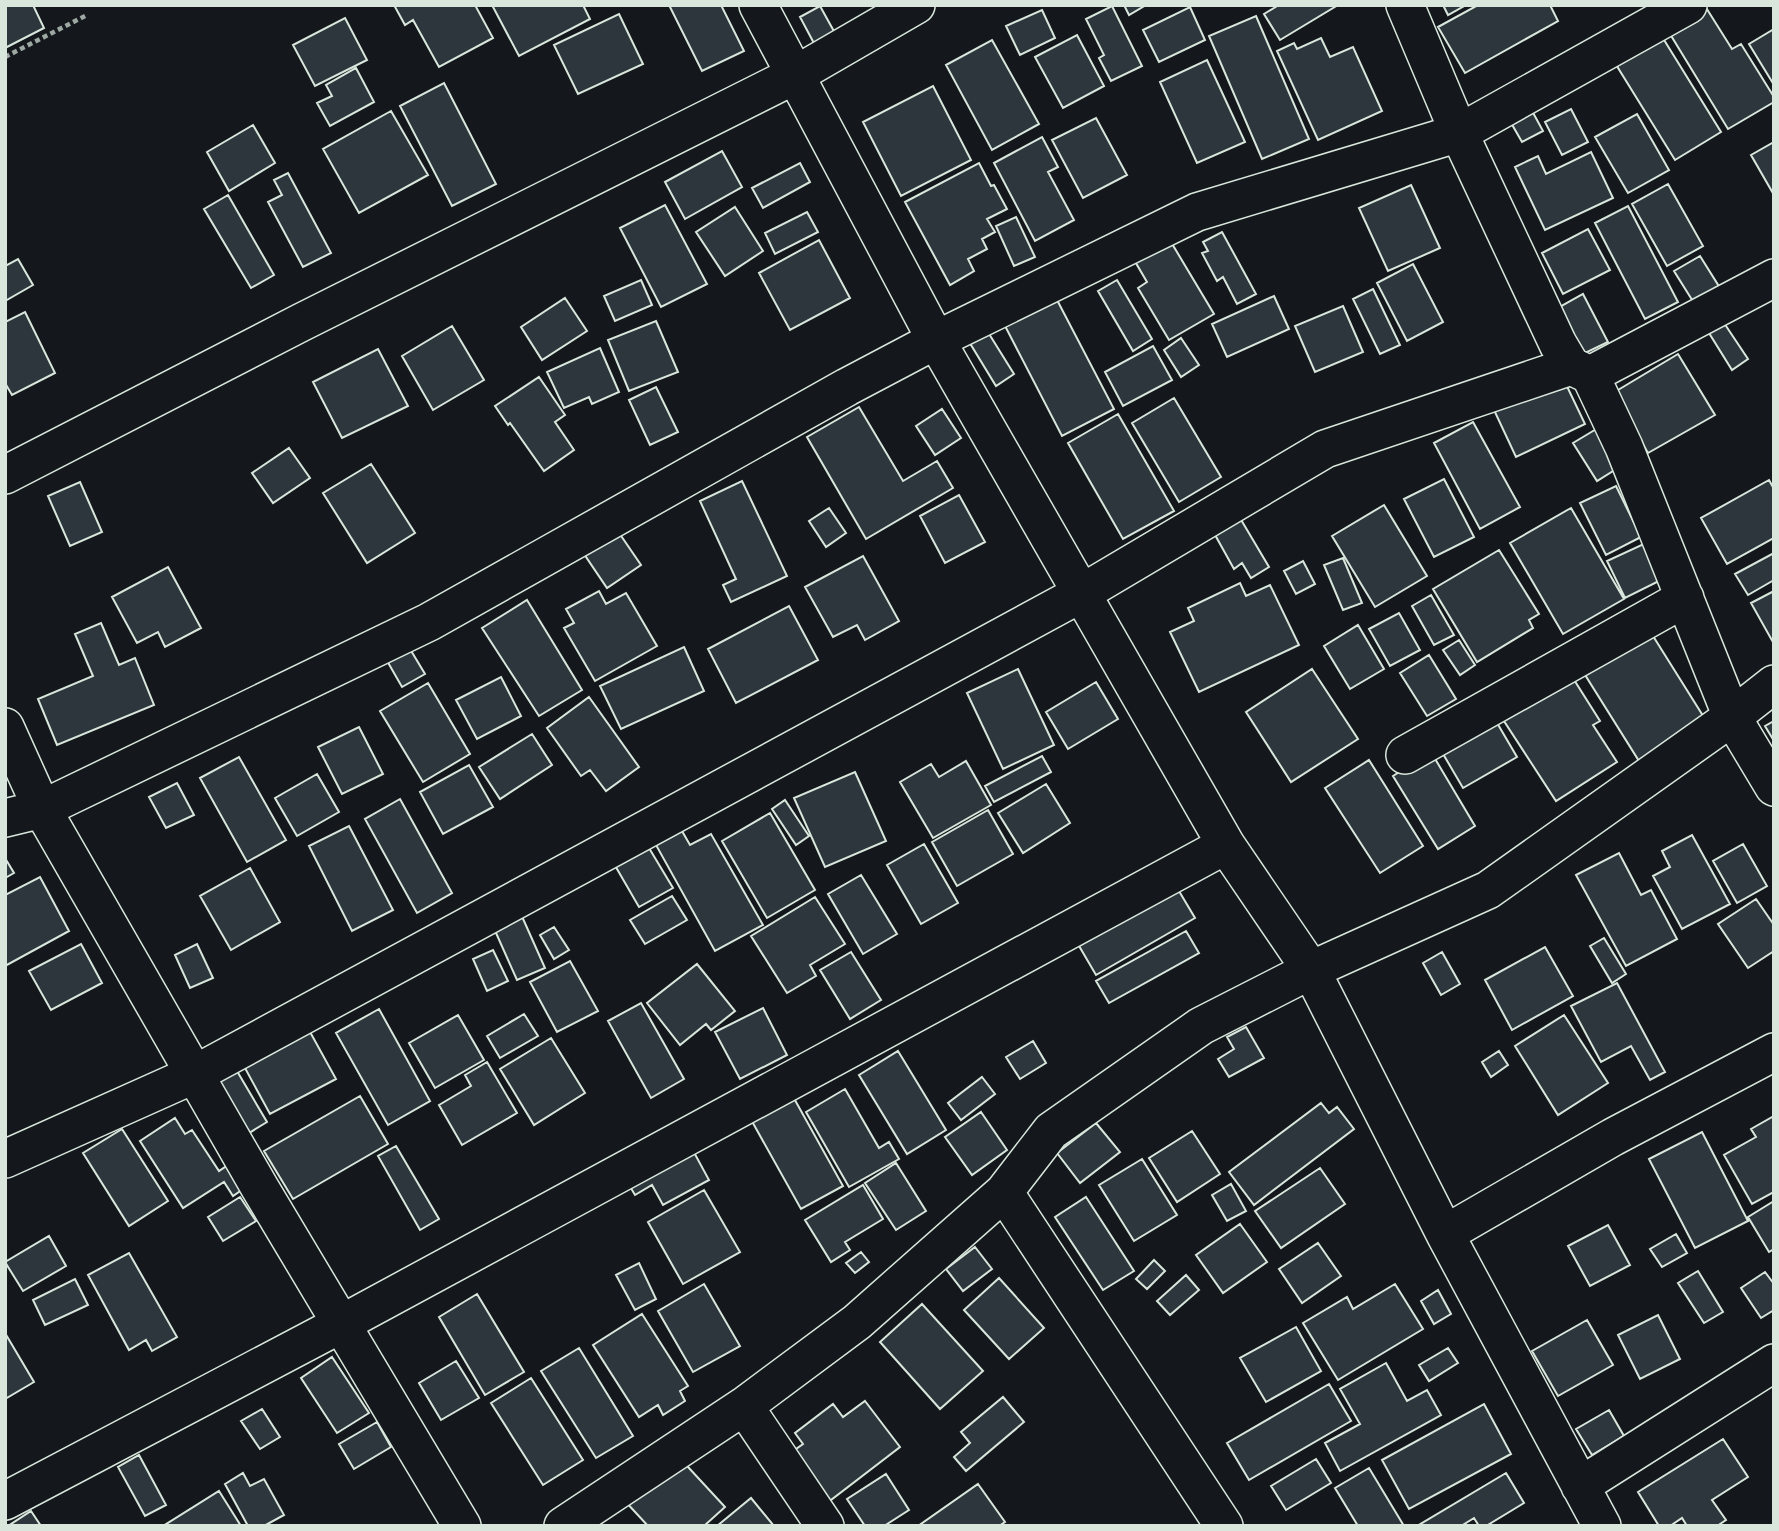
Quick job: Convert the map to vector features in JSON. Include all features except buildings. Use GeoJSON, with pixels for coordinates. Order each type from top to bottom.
{"type":"FeatureCollection","features":[{"type":"Feature","properties":{"kind":"street"},"geometry":{"type":"LineString","coordinates":[[758,5],[936,340],[1226,845],[1311,970],[1445,1234],[1602,1526]]}},
{"type":"Feature","properties":{"kind":"street"},"geometry":{"type":"LineString","coordinates":[[5,475],[302,322],[795,75],[916,5]]}},
{"type":"Feature","properties":{"kind":"street"},"geometry":{"type":"LineString","coordinates":[[1405,5],[1459,133],[1558,344],[1581,371],[1623,447],[1732,717],[1774,787]]}},
{"type":"Feature","properties":{"kind":"street"},"geometry":{"type":"LineString","coordinates":[[5,818],[42,809],[429,622],[847,387],[936,340],[1196,212],[1459,133],[1688,5]]}},
{"type":"Feature","properties":{"kind":"street"},"geometry":{"type":"LineString","coordinates":[[5,1159],[195,1074],[1082,593],[1325,449],[1581,371],[1774,278]]}},
{"type":"Feature","properties":{"kind":"street"},"geometry":{"type":"LineString","coordinates":[[1405,755],[1685,597]]}},
{"type":"Feature","properties":{"kind":"street"},"geometry":{"type":"LineString","coordinates":[[563,1526],[744,1406],[857,1322],[1004,1192],[1051,1131],[1201,1026],[1311,970],[1488,890],[1732,717],[1774,684]]}},
{"type":"Feature","properties":{"kind":"street"},"geometry":{"type":"LineString","coordinates":[[5,727],[42,809],[341,1324],[462,1526]]}},
{"type":"Feature","properties":{"kind":"street"},"geometry":{"type":"LineString","coordinates":[[5,1501],[341,1324],[1226,845]]}},
{"type":"Feature","properties":{"kind":"street"},"geometry":{"type":"LineString","coordinates":[[1445,1234],[1613,1137],[1774,1052]]}},
{"type":"Feature","properties":{"kind":"street"},"geometry":{"type":"LineString","coordinates":[[1004,1192],[1224,1526]]}},
{"type":"Feature","properties":{"kind":"street"},"geometry":{"type":"LineString","coordinates":[[1580,1486],[1774,1363]]}},
{"type":"Feature","properties":{"kind":"street"},"geometry":{"type":"LineString","coordinates":[[744,1406],[825,1526]]}},
{"type":"Feature","properties":{"kind":"path"},"geometry":{"type":"LineString","coordinates":[[5,57],[87,15]]}}]}
